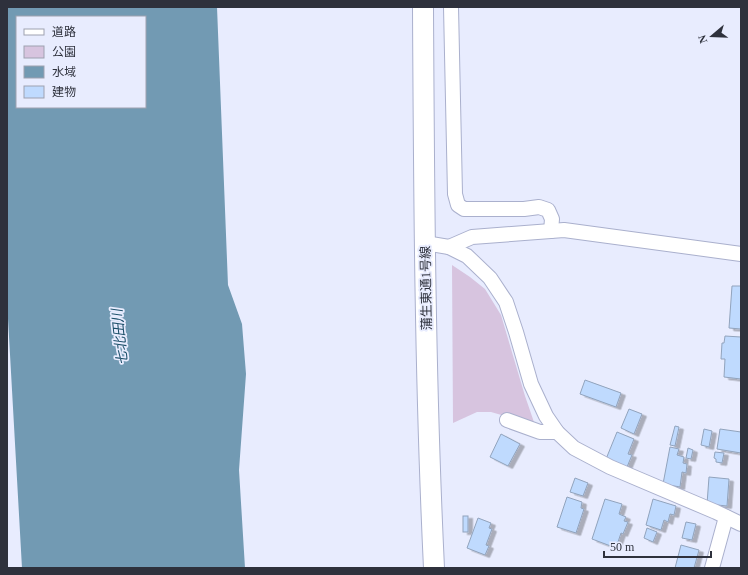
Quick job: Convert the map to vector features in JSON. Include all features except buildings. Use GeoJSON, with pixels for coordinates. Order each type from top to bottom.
{"type":"FeatureCollection","features":[{"type":"Feature","properties":{"kind":"street","name":"蒲生東通1号線"},"geometry":{"type":"LineString","coordinates":[[423,7],[425,243],[431,504],[434,568]]}},
{"type":"Feature","properties":{"kind":"street"},"geometry":{"type":"LineString","coordinates":[[451,7],[455,194],[458,205],[464,209],[524,209],[539,206],[548,210],[552,219],[551,231]]}},
{"type":"Feature","properties":{"kind":"street"},"geometry":{"type":"LineString","coordinates":[[450,247],[472,237],[564,230],[741,254]]}},
{"type":"Feature","properties":{"kind":"street"},"geometry":{"type":"LineString","coordinates":[[425,243],[450,247],[467,256],[490,278],[506,302],[531,384],[546,416],[557,432],[574,448],[610,467],[741,524]]}},
{"type":"Feature","properties":{"kind":"street"},"geometry":{"type":"LineString","coordinates":[[506,420],[540,432],[557,432]]}},
{"type":"Feature","properties":{"kind":"street"},"geometry":{"type":"LineString","coordinates":[[712,568],[726,517]]}},
{"type":"Feature","properties":{"kind":"green space"},"geometry":{"type":"Polygon","coordinates":[[[452,265],[485,289],[501,315],[535,425],[491,412],[477,412],[453,423],[452,265]]]}},
{"type":"Feature","properties":{"kind":"water","name":"七北田川"},"geometry":{"type":"Polygon","coordinates":[[[7,7],[217,7],[228,285],[242,324],[246,374],[239,470],[245,568],[22,568],[7,301],[7,7]]]}}]}
